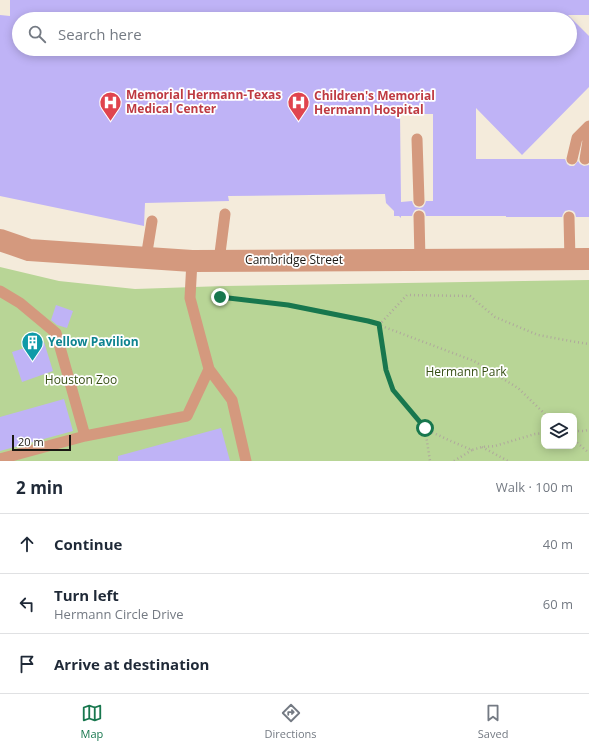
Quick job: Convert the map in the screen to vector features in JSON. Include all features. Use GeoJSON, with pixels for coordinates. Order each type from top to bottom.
{"type":"FeatureCollection","features":[{"type":"Feature","properties":{"kind":"street","name":"Cambridge Street"},"geometry":{"type":"LineString","coordinates":[[0,240],[29,250],[192,261],[580,259]]}},
{"type":"Feature","properties":{"kind":"lane"},"geometry":{"type":"LineString","coordinates":[[572,159],[577,138],[589,126]]}},
{"type":"Feature","properties":{"kind":"lane"},"geometry":{"type":"LineString","coordinates":[[585,159],[589,134]]}},
{"type":"Feature","properties":{"kind":"lane"},"geometry":{"type":"LineString","coordinates":[[417,139],[419,201]]}},
{"type":"Feature","properties":{"kind":"lane"},"geometry":{"type":"LineString","coordinates":[[219,261],[226,214]]}},
{"type":"Feature","properties":{"kind":"lane"},"geometry":{"type":"LineString","coordinates":[[419,216],[420,260]]}},
{"type":"Feature","properties":{"kind":"lane"},"geometry":{"type":"LineString","coordinates":[[569,217],[580,259]]}},
{"type":"Feature","properties":{"kind":"lane"},"geometry":{"type":"LineString","coordinates":[[146,258],[152,221]]}},
{"type":"Feature","properties":{"kind":"lane"},"geometry":{"type":"LineString","coordinates":[[192,261],[190,298],[209,369],[232,400],[246,461]]}},
{"type":"Feature","properties":{"kind":"lane"},"geometry":{"type":"LineString","coordinates":[[0,291],[20,303],[56,333],[85,436]]}},
{"type":"Feature","properties":{"kind":"lane"},"geometry":{"type":"LineString","coordinates":[[0,459],[85,436],[187,416],[209,369]]}},
{"type":"Feature","properties":{"kind":"path"},"geometry":{"type":"LineString","coordinates":[[379,324],[407,295],[470,296],[495,317],[538,335],[589,344]]}},
{"type":"Feature","properties":{"kind":"path"},"geometry":{"type":"LineString","coordinates":[[220,297],[288,305],[379,324],[474,361],[518,388],[544,413]]}},
{"type":"Feature","properties":{"kind":"path"},"geometry":{"type":"LineString","coordinates":[[379,324],[386,370],[393,390],[425,428],[472,450]]}},
{"type":"Feature","properties":{"kind":"path"},"geometry":{"type":"LineString","coordinates":[[425,428],[430,461]]}},
{"type":"Feature","properties":{"kind":"path"},"geometry":{"type":"LineString","coordinates":[[577,431],[589,430]]}},
{"type":"Feature","properties":{"kind":"path"},"geometry":{"type":"LineString","coordinates":[[454,461],[472,450],[482,447],[495,446],[541,433]]}},
{"type":"Feature","properties":{"kind":"path"},"geometry":{"type":"LineString","coordinates":[[577,443],[589,454]]}},
{"type":"Feature","properties":{"kind":"path"},"geometry":{"type":"LineString","coordinates":[[482,447],[508,461]]}},
{"type":"Feature","properties":{"kind":"green space","name":"Hermann Park"},"geometry":{"type":"Polygon","coordinates":[[[0,267],[59,281],[135,289],[224,286],[589,280],[589,461],[0,461],[0,267]]]}},
{"type":"Feature","properties":{"kind":"building"},"geometry":{"type":"Polygon","coordinates":[[[10,0],[589,0],[589,15],[577,15],[577,12],[12,12],[12,56],[577,56],[577,24],[589,36],[589,87],[522,155],[476,108],[476,159],[565,159],[567,164],[570,166],[574,166],[578,161],[584,166],[589,165],[589,217],[576,217],[573,211],[569,210],[565,211],[562,217],[426,216],[423,210],[419,209],[415,210],[412,216],[401,216],[401,218],[399,216],[394,216],[394,211],[386,203],[385,194],[228,196],[229,201],[145,203],[144,226],[0,196],[0,15],[10,16],[10,0]],[[400,114],[401,202],[412,201],[415,207],[420,208],[423,207],[426,201],[433,201],[433,114],[400,114]]]}},
{"type":"Feature","properties":{"kind":"building"},"geometry":{"type":"Polygon","coordinates":[[[56,305],[73,311],[67,328],[57,325],[51,320],[56,305]]]}},
{"type":"Feature","properties":{"kind":"building","name":"Yellow Pavilion"},"geometry":{"type":"Polygon","coordinates":[[[44,342],[53,371],[22,382],[12,352],[44,342]]]}},
{"type":"Feature","properties":{"kind":"building"},"geometry":{"type":"Polygon","coordinates":[[[64,399],[73,431],[0,451],[0,417],[64,399]]]}},
{"type":"Feature","properties":{"kind":"building"},"geometry":{"type":"Polygon","coordinates":[[[221,428],[230,461],[118,461],[118,456],[221,428]]]}},
{"type":"Feature","properties":{"kind":"place","name":"Memorial Hermann-Texas Medical Center"},"geometry":{"type":"Point","coordinates":[111,122]}},
{"type":"Feature","properties":{"kind":"place","name":"Children's Memorial Hermann Hospital"},"geometry":{"type":"Point","coordinates":[298,122]}},
{"type":"Feature","properties":{"kind":"place","name":"Yellow Pavilion"},"geometry":{"type":"Point","coordinates":[33,362]}},
{"type":"Feature","properties":{"kind":"route"},"geometry":{"type":"LineString","coordinates":[[220,297],[288,305],[379,324],[386,370],[393,390],[425,428]]}},
{"type":"Feature","properties":{"kind":"park label","name":"Houston Zoo"},"geometry":{"type":"Point","coordinates":[81,380]}}]}
